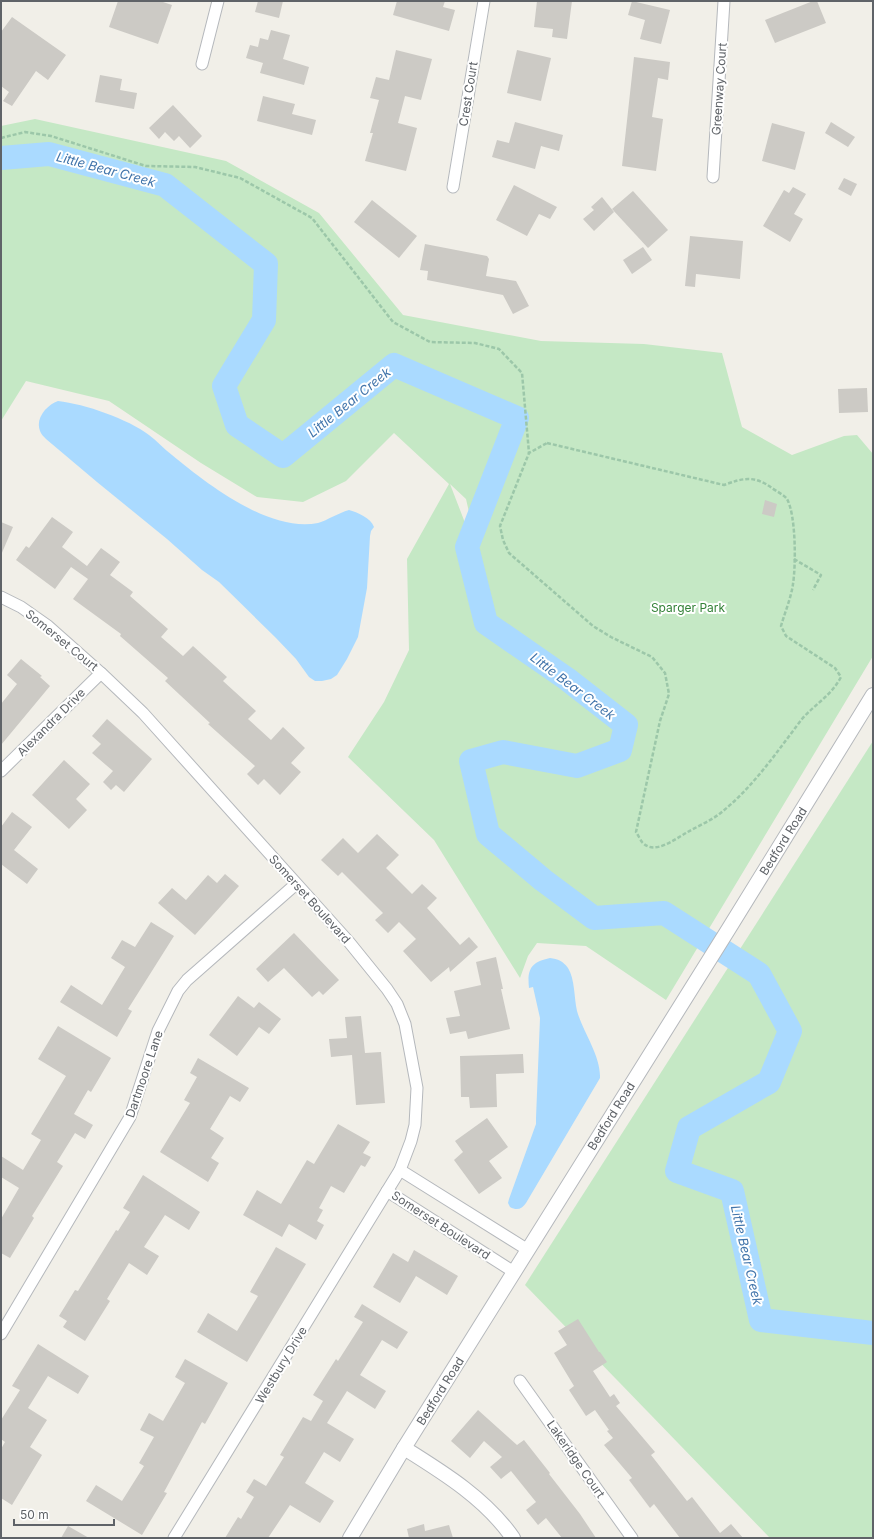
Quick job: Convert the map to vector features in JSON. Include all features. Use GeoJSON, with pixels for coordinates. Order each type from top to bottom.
{"type":"FeatureCollection","features":[{"type":"Feature","properties":{"kind":"street"},"geometry":{"type":"LineString","coordinates":[[202,64],[218,1]]}},
{"type":"Feature","properties":{"kind":"street","name":"Crest Court"},"geometry":{"type":"LineString","coordinates":[[452,187],[484,1]]}},
{"type":"Feature","properties":{"kind":"street","name":"Greenway Court"},"geometry":{"type":"LineString","coordinates":[[713,177],[724,1]]}},
{"type":"Feature","properties":{"kind":"street","name":"Somerset Court"},"geometry":{"type":"LineString","coordinates":[[1,597],[21,607],[48,626],[101,673]]}},
{"type":"Feature","properties":{"kind":"street","name":"Alexandra Drive"},"geometry":{"type":"LineString","coordinates":[[1,771],[101,673]]}},
{"type":"Feature","properties":{"kind":"street","name":"Somerset Boulevard"},"geometry":{"type":"LineString","coordinates":[[101,673],[143,713],[349,942],[387,989],[397,1004],[405,1024],[418,1088],[415,1125],[411,1141],[400,1170],[387,1192],[514,1272]]}},
{"type":"Feature","properties":{"kind":"street","name":"Bedford Road"},"geometry":{"type":"LineString","coordinates":[[350,1538],[404,1448],[873,695]]}},
{"type":"Feature","properties":{"kind":"street","name":"Dartmoore Lane"},"geometry":{"type":"LineString","coordinates":[[1,1334],[130,1117],[158,1031],[178,991],[186,980],[296,884]]}},
{"type":"Feature","properties":{"kind":"street","name":"Somerset Boulevard"},"geometry":{"type":"LineString","coordinates":[[400,1170],[528,1250]]}},
{"type":"Feature","properties":{"kind":"street","name":"Westbury Drive"},"geometry":{"type":"LineString","coordinates":[[174,1538],[387,1192]]}},
{"type":"Feature","properties":{"kind":"street","name":"Lakeridge Court"},"geometry":{"type":"LineString","coordinates":[[520,1381],[632,1538]]}},
{"type":"Feature","properties":{"kind":"street"},"geometry":{"type":"LineString","coordinates":[[404,1448],[456,1481],[496,1515],[513,1538]]}},
{"type":"Feature","properties":{"kind":"path"},"geometry":{"type":"LineString","coordinates":[[1,138],[25,132],[44,135],[146,166],[195,167],[240,178],[312,218],[393,322],[430,342],[475,343],[499,349],[522,373],[529,453],[500,526],[503,540],[509,553],[593,626],[652,657],[665,673],[669,694],[660,721],[636,832],[643,843],[654,847],[666,845],[717,815],[740,795],[775,756],[804,718],[827,697],[841,677],[835,668],[786,636],[781,626],[793,585],[793,521],[786,498],[768,485],[752,478],[738,479],[724,485],[547,443],[529,453]]}},
{"type":"Feature","properties":{"kind":"path"},"geometry":{"type":"LineString","coordinates":[[794,559],[821,575],[813,590]]}},
{"type":"Feature","properties":{"kind":"green space","name":"Sparger Park"},"geometry":{"type":"Polygon","coordinates":[[[35,119],[226,161],[319,213],[403,315],[541,341],[644,344],[722,353],[742,427],[792,455],[844,436],[857,435],[873,454],[873,656],[666,1000],[586,946],[537,943],[528,956],[520,978],[434,840],[348,757],[384,702],[409,650],[407,559],[449,484],[394,433],[346,481],[303,502],[257,497],[201,463],[109,401],[26,381],[1,421],[1,126],[35,119]],[[450,484],[480,560],[466,499],[450,484]]]}},
{"type":"Feature","properties":{"kind":"green space"},"geometry":{"type":"Polygon","coordinates":[[[873,741],[873,1538],[770,1538],[525,1285],[873,741]]]}},
{"type":"Feature","properties":{"kind":"water"},"geometry":{"type":"Polygon","coordinates":[[[58,401],[81,405],[130,423],[152,437],[169,453],[221,492],[260,514],[280,521],[299,524],[318,523],[349,510],[367,518],[374,527],[370,536],[367,588],[358,637],[337,675],[331,679],[322,681],[315,681],[309,677],[296,659],[219,582],[202,570],[167,539],[46,439],[40,431],[39,421],[46,409],[58,401]]]}},
{"type":"Feature","properties":{"kind":"water"},"geometry":{"type":"Polygon","coordinates":[[[550,958],[562,962],[570,972],[577,1011],[598,1061],[600,1078],[526,1203],[523,1207],[515,1209],[510,1207],[508,1203],[536,1124],[540,1018],[533,987],[529,988],[529,976],[534,964],[550,958]]]}},
{"type":"Feature","properties":{"kind":"building"},"geometry":{"type":"Polygon","coordinates":[[[118,1],[160,1],[172,5],[158,44],[109,27],[118,1]]]}},
{"type":"Feature","properties":{"kind":"building"},"geometry":{"type":"Polygon","coordinates":[[[258,1],[283,1],[279,18],[255,12],[258,1]]]}},
{"type":"Feature","properties":{"kind":"building"},"geometry":{"type":"Polygon","coordinates":[[[397,1],[445,1],[443,7],[455,10],[449,31],[393,15],[397,1]]]}},
{"type":"Feature","properties":{"kind":"building"},"geometry":{"type":"Polygon","coordinates":[[[537,1],[572,1],[567,39],[552,37],[553,29],[534,27],[537,1]]]}},
{"type":"Feature","properties":{"kind":"building"},"geometry":{"type":"Polygon","coordinates":[[[632,1],[670,10],[661,44],[640,39],[645,20],[628,15],[632,1]]]}},
{"type":"Feature","properties":{"kind":"building"},"geometry":{"type":"Polygon","coordinates":[[[813,1],[817,1],[826,23],[775,43],[765,20],[813,1]]]}},
{"type":"Feature","properties":{"kind":"building"},"geometry":{"type":"Polygon","coordinates":[[[12,17],[66,55],[48,80],[36,71],[12,106],[3,101],[9,92],[1,86],[1,32],[12,17]]]}},
{"type":"Feature","properties":{"kind":"building"},"geometry":{"type":"Polygon","coordinates":[[[271,30],[290,35],[283,59],[309,67],[304,85],[260,73],[263,63],[246,58],[250,45],[258,47],[260,38],[268,40],[271,30]]]}},
{"type":"Feature","properties":{"kind":"building"},"geometry":{"type":"Polygon","coordinates":[[[396,50],[432,59],[421,100],[405,96],[398,123],[417,128],[406,171],[365,161],[373,133],[370,133],[379,100],[370,98],[376,77],[389,80],[396,50]]]}},
{"type":"Feature","properties":{"kind":"building"},"geometry":{"type":"Polygon","coordinates":[[[517,50],[551,58],[541,101],[507,93],[517,50]]]}},
{"type":"Feature","properties":{"kind":"building"},"geometry":{"type":"Polygon","coordinates":[[[634,57],[670,62],[668,80],[658,78],[652,117],[663,119],[656,171],[622,166],[634,57]]]}},
{"type":"Feature","properties":{"kind":"building"},"geometry":{"type":"Polygon","coordinates":[[[100,75],[122,79],[120,90],[137,93],[134,109],[95,102],[100,75]]]}},
{"type":"Feature","properties":{"kind":"building"},"geometry":{"type":"Polygon","coordinates":[[[263,96],[295,104],[292,114],[316,120],[312,135],[257,121],[263,96]]]}},
{"type":"Feature","properties":{"kind":"building"},"geometry":{"type":"Polygon","coordinates":[[[173,105],[202,136],[190,148],[179,136],[174,141],[165,132],[159,139],[149,128],[173,105]]]}},
{"type":"Feature","properties":{"kind":"building"},"geometry":{"type":"Polygon","coordinates":[[[515,122],[563,135],[559,151],[541,146],[535,169],[492,157],[497,140],[509,143],[515,122]]]}},
{"type":"Feature","properties":{"kind":"building"},"geometry":{"type":"Polygon","coordinates":[[[831,122],[855,137],[848,147],[825,133],[831,122]]]}},
{"type":"Feature","properties":{"kind":"building"},"geometry":{"type":"Polygon","coordinates":[[[772,123],[805,132],[795,170],[762,161],[772,123]]]}},
{"type":"Feature","properties":{"kind":"building"},"geometry":{"type":"Polygon","coordinates":[[[844,178],[857,184],[851,196],[838,189],[844,178]]]}},
{"type":"Feature","properties":{"kind":"building"},"geometry":{"type":"Polygon","coordinates":[[[514,185],[557,207],[550,219],[539,214],[527,236],[496,220],[514,185]]]}},
{"type":"Feature","properties":{"kind":"building"},"geometry":{"type":"Polygon","coordinates":[[[793,187],[806,194],[794,214],[803,219],[790,242],[763,226],[784,190],[789,193],[793,187]]]}},
{"type":"Feature","properties":{"kind":"building"},"geometry":{"type":"Polygon","coordinates":[[[633,191],[668,230],[648,248],[612,209],[633,191]]]}},
{"type":"Feature","properties":{"kind":"building"},"geometry":{"type":"Polygon","coordinates":[[[602,197],[614,212],[594,231],[583,219],[594,210],[591,207],[602,197]]]}},
{"type":"Feature","properties":{"kind":"building"},"geometry":{"type":"Polygon","coordinates":[[[372,200],[417,236],[399,258],[354,222],[372,200]]]}},
{"type":"Feature","properties":{"kind":"building"},"geometry":{"type":"Polygon","coordinates":[[[690,236],[743,241],[740,279],[696,274],[695,287],[685,286],[690,236]]]}},
{"type":"Feature","properties":{"kind":"building"},"geometry":{"type":"Polygon","coordinates":[[[425,244],[487,256],[489,259],[486,276],[516,281],[529,306],[513,314],[503,295],[427,280],[428,271],[420,270],[425,244]]]}},
{"type":"Feature","properties":{"kind":"building"},"geometry":{"type":"Polygon","coordinates":[[[643,247],[652,260],[632,274],[623,260],[643,247]]]}},
{"type":"Feature","properties":{"kind":"building"},"geometry":{"type":"Polygon","coordinates":[[[867,388],[868,412],[839,413],[838,389],[867,388]]]}},
{"type":"Feature","properties":{"kind":"building"},"geometry":{"type":"Polygon","coordinates":[[[765,500],[777,504],[774,517],[762,514],[765,500]]]}},
{"type":"Feature","properties":{"kind":"building"},"geometry":{"type":"Polygon","coordinates":[[[52,517],[73,532],[62,547],[87,566],[101,548],[120,562],[110,575],[133,592],[130,596],[168,629],[161,637],[183,656],[193,646],[227,677],[223,681],[256,711],[248,719],[271,740],[283,727],[305,748],[291,763],[301,772],[280,795],[264,779],[258,785],[247,774],[255,766],[208,724],[210,723],[165,681],[168,678],[120,636],[121,634],[73,599],[88,579],[71,567],[55,589],[16,560],[26,546],[29,548],[52,517]]]}},
{"type":"Feature","properties":{"kind":"building"},"geometry":{"type":"Polygon","coordinates":[[[1,522],[13,527],[1,555],[1,522]]]}},
{"type":"Feature","properties":{"kind":"building"},"geometry":{"type":"Polygon","coordinates":[[[21,659],[42,676],[40,677],[50,686],[1,745],[1,704],[17,684],[7,675],[21,659]]]}},
{"type":"Feature","properties":{"kind":"building"},"geometry":{"type":"Polygon","coordinates":[[[107,719],[152,759],[124,792],[116,785],[111,790],[103,782],[113,771],[92,753],[101,744],[92,736],[107,719]]]}},
{"type":"Feature","properties":{"kind":"building"},"geometry":{"type":"Polygon","coordinates":[[[64,760],[90,784],[76,799],[87,810],[69,829],[32,795],[64,760]]]}},
{"type":"Feature","properties":{"kind":"building"},"geometry":{"type":"Polygon","coordinates":[[[12,812],[32,827],[14,850],[38,869],[27,884],[1,864],[1,827],[12,812]]]}},
{"type":"Feature","properties":{"kind":"building"},"geometry":{"type":"Polygon","coordinates":[[[377,834],[399,855],[386,868],[412,894],[422,884],[437,898],[427,908],[460,945],[469,937],[478,947],[450,972],[449,967],[431,982],[403,951],[416,939],[399,922],[388,933],[375,920],[383,913],[342,872],[338,876],[321,860],[343,838],[358,853],[377,834]]]}},
{"type":"Feature","properties":{"kind":"building"},"geometry":{"type":"Polygon","coordinates":[[[225,874],[239,886],[195,935],[158,903],[172,888],[186,900],[208,875],[217,883],[225,874]]]}},
{"type":"Feature","properties":{"kind":"building"},"geometry":{"type":"Polygon","coordinates":[[[151,922],[174,936],[128,1009],[132,1011],[117,1037],[60,1002],[71,985],[102,1005],[125,967],[111,958],[122,940],[135,947],[151,922]]]}},
{"type":"Feature","properties":{"kind":"building"},"geometry":{"type":"Polygon","coordinates":[[[294,933],[339,980],[323,995],[319,991],[312,997],[284,968],[268,982],[256,969],[294,933]]]}},
{"type":"Feature","properties":{"kind":"building"},"geometry":{"type":"Polygon","coordinates":[[[496,957],[510,1029],[468,1039],[466,1031],[450,1034],[446,1018],[460,1016],[454,991],[481,985],[476,962],[496,957]]]}},
{"type":"Feature","properties":{"kind":"building"},"geometry":{"type":"Polygon","coordinates":[[[238,996],[254,1008],[259,1002],[281,1019],[269,1034],[259,1027],[237,1056],[209,1035],[238,996]]]}},
{"type":"Feature","properties":{"kind":"building"},"geometry":{"type":"Polygon","coordinates":[[[361,1016],[365,1053],[381,1052],[385,1103],[356,1105],[352,1055],[331,1057],[329,1039],[347,1038],[345,1017],[361,1016]]]}},
{"type":"Feature","properties":{"kind":"building"},"geometry":{"type":"Polygon","coordinates":[[[58,1026],[111,1058],[91,1092],[88,1090],[74,1114],[93,1125],[85,1139],[75,1133],[57,1162],[63,1166],[32,1216],[34,1218],[10,1258],[1,1253],[1,1219],[19,1188],[1,1177],[1,1156],[23,1170],[41,1140],[31,1134],[66,1076],[38,1059],[58,1026]]]}},
{"type":"Feature","properties":{"kind":"building"},"geometry":{"type":"Polygon","coordinates":[[[523,1054],[524,1073],[496,1074],[497,1107],[470,1108],[469,1097],[461,1097],[460,1056],[523,1054]]]}},
{"type":"Feature","properties":{"kind":"building"},"geometry":{"type":"Polygon","coordinates":[[[198,1058],[249,1088],[240,1102],[230,1096],[210,1129],[224,1138],[211,1158],[219,1163],[208,1182],[160,1152],[190,1103],[184,1100],[197,1077],[190,1073],[198,1058]]]}},
{"type":"Feature","properties":{"kind":"building"},"geometry":{"type":"Polygon","coordinates":[[[487,1118],[508,1147],[489,1161],[502,1178],[479,1194],[454,1160],[463,1152],[455,1141],[487,1118]]]}},
{"type":"Feature","properties":{"kind":"building"},"geometry":{"type":"Polygon","coordinates":[[[338,1124],[370,1142],[363,1153],[371,1157],[365,1167],[361,1165],[344,1193],[331,1186],[319,1208],[323,1210],[317,1221],[324,1225],[316,1240],[289,1224],[282,1237],[243,1215],[257,1190],[281,1204],[307,1160],[314,1164],[338,1124]]]}},
{"type":"Feature","properties":{"kind":"building"},"geometry":{"type":"Polygon","coordinates":[[[143,1175],[200,1212],[189,1230],[165,1215],[144,1247],[159,1256],[147,1275],[129,1263],[107,1299],[110,1301],[85,1341],[63,1327],[67,1321],[59,1316],[75,1290],[78,1291],[116,1230],[118,1231],[130,1212],[123,1208],[143,1175]]]}},
{"type":"Feature","properties":{"kind":"building"},"geometry":{"type":"Polygon","coordinates":[[[276,1247],[306,1264],[247,1362],[197,1332],[208,1313],[237,1331],[258,1296],[250,1292],[276,1247]]]}},
{"type":"Feature","properties":{"kind":"building"},"geometry":{"type":"Polygon","coordinates":[[[414,1250],[458,1276],[447,1295],[416,1276],[400,1303],[373,1287],[393,1253],[408,1262],[414,1250]]]}},
{"type":"Feature","properties":{"kind":"building"},"geometry":{"type":"Polygon","coordinates":[[[362,1304],[408,1332],[397,1349],[382,1340],[360,1375],[386,1391],[375,1409],[347,1391],[327,1423],[354,1439],[340,1462],[324,1452],[305,1483],[334,1501],[320,1523],[290,1505],[268,1538],[225,1538],[238,1517],[241,1519],[254,1497],[246,1492],[254,1479],[266,1486],[284,1457],[280,1455],[303,1417],[311,1421],[323,1401],[313,1395],[336,1359],[338,1361],[363,1322],[354,1317],[362,1304]]]}},
{"type":"Feature","properties":{"kind":"building"},"geometry":{"type":"Polygon","coordinates":[[[578,1319],[607,1362],[593,1371],[610,1397],[614,1394],[620,1403],[616,1406],[655,1452],[651,1455],[687,1501],[692,1497],[720,1533],[731,1524],[743,1538],[680,1538],[654,1504],[650,1508],[629,1480],[632,1478],[604,1445],[613,1438],[607,1431],[609,1430],[595,1410],[586,1416],[569,1390],[574,1386],[554,1353],[567,1345],[558,1331],[578,1319]]]}},
{"type":"Feature","properties":{"kind":"building"},"geometry":{"type":"Polygon","coordinates":[[[38,1344],[89,1376],[78,1394],[48,1376],[28,1408],[47,1420],[30,1447],[42,1455],[12,1505],[1,1498],[1,1449],[5,1442],[1,1439],[1,1420],[20,1390],[12,1386],[38,1344]]]}},
{"type":"Feature","properties":{"kind":"building"},"geometry":{"type":"Polygon","coordinates":[[[185,1359],[228,1383],[205,1424],[202,1422],[164,1492],[167,1493],[142,1535],[86,1501],[96,1485],[122,1501],[144,1466],[139,1463],[154,1437],[140,1430],[149,1413],[163,1421],[185,1383],[175,1377],[185,1359]]]}},
{"type":"Feature","properties":{"kind":"building"},"geometry":{"type":"Polygon","coordinates":[[[478,1410],[517,1445],[524,1440],[550,1473],[549,1474],[580,1514],[596,1538],[562,1538],[546,1518],[538,1525],[526,1510],[536,1502],[511,1471],[501,1479],[490,1467],[502,1457],[484,1441],[470,1458],[451,1441],[478,1410]]]}},
{"type":"Feature","properties":{"kind":"building"},"geometry":{"type":"Polygon","coordinates":[[[424,1524],[425,1531],[449,1525],[453,1538],[409,1538],[407,1529],[424,1524]]]}},
{"type":"Feature","properties":{"kind":"building"},"geometry":{"type":"Polygon","coordinates":[[[68,1526],[89,1538],[61,1538],[68,1526]]]}},
{"type":"Feature","properties":{"kind":"waterway","name":"Little Bear Creek"},"geometry":{"type":"LineString","coordinates":[[1,158],[49,154],[165,185],[266,264],[264,320],[224,386],[237,425],[283,456],[394,365],[517,418],[467,547],[486,623],[567,679],[626,725],[620,750],[577,766],[503,752],[471,761],[488,834],[543,880],[594,918],[664,913],[759,974],[790,1031],[769,1082],[689,1128],[677,1171],[732,1191],[761,1320],[873,1333]]}}]}
